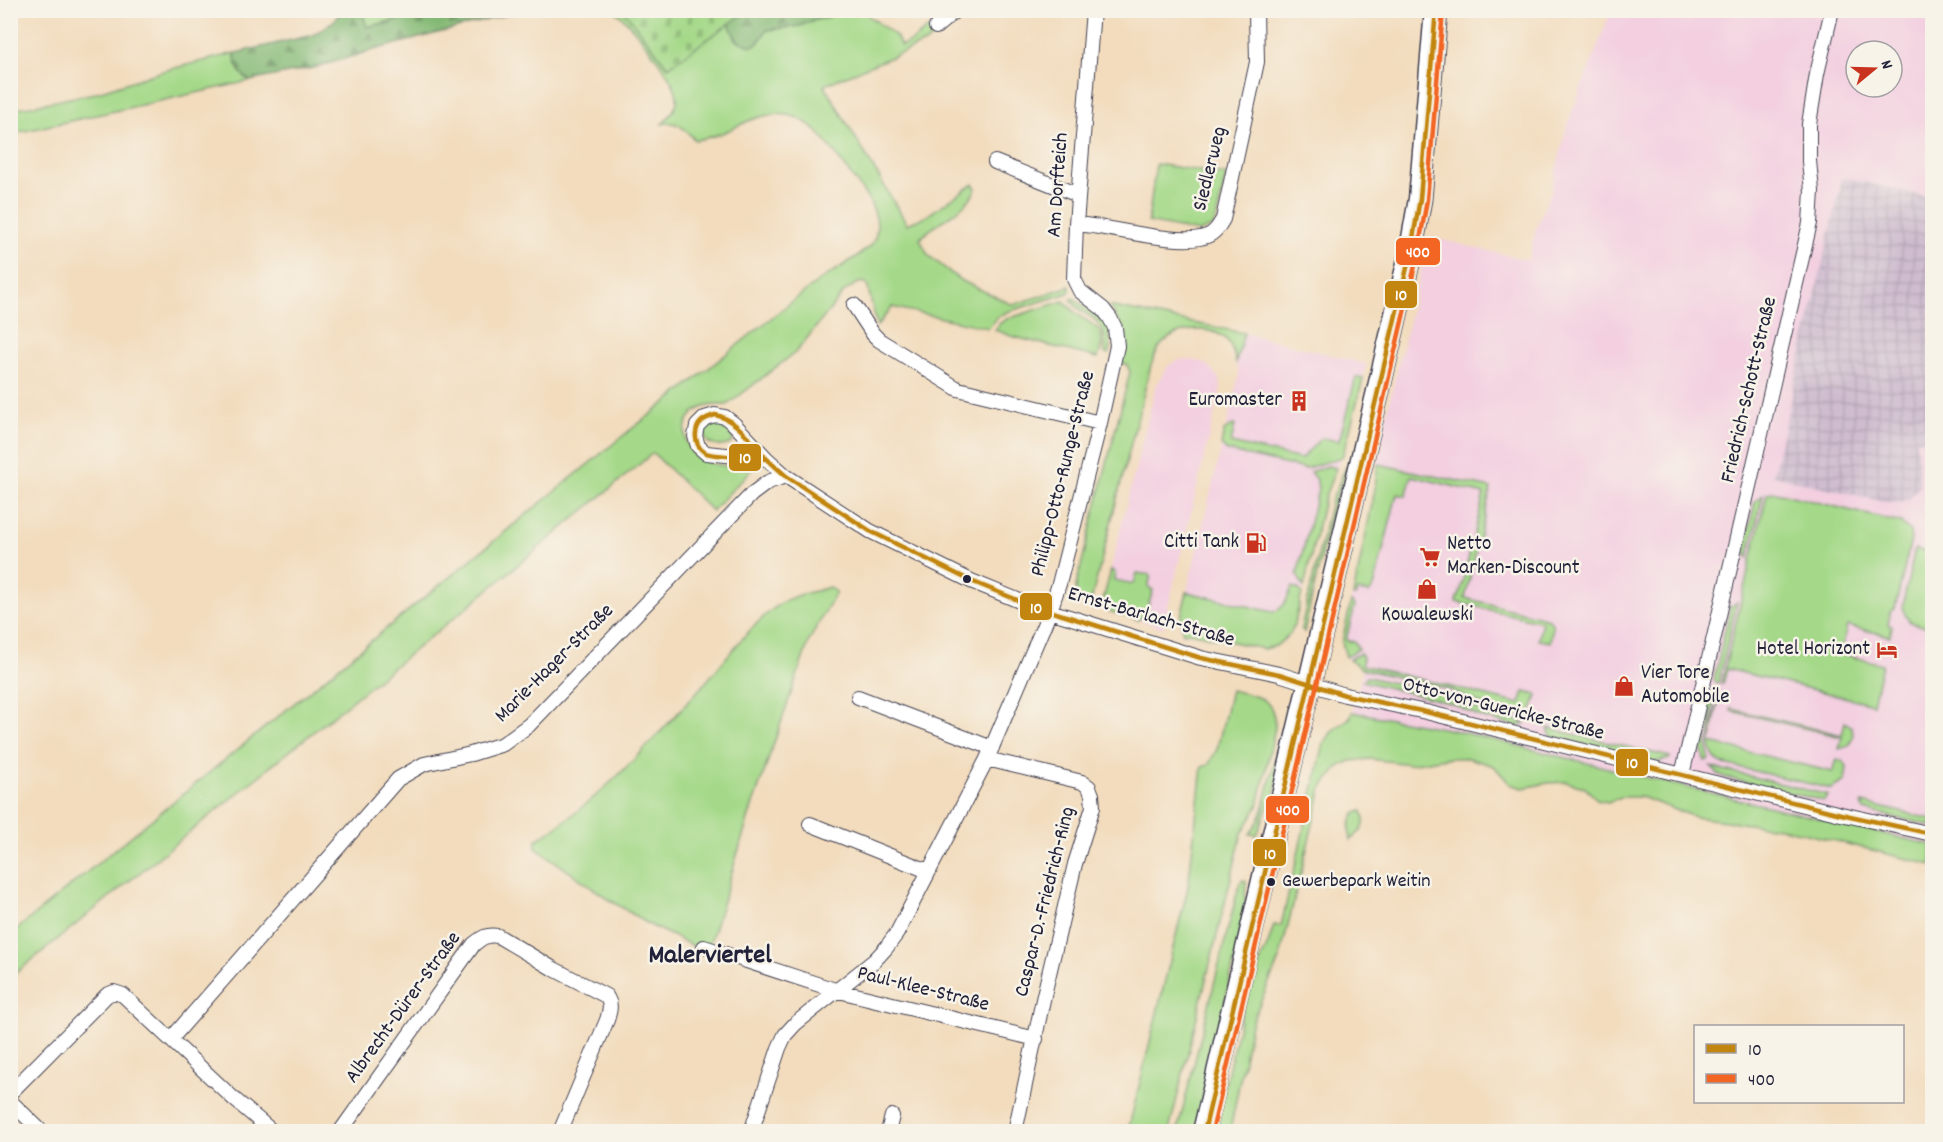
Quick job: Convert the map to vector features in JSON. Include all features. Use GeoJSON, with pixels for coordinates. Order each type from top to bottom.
{"type":"FeatureCollection","features":[{"type":"Feature","properties":{"kind":"main road"},"geometry":{"type":"LineString","coordinates":[[1204,1131],[1416,222],[1430,99],[1436,10]]}},
{"type":"Feature","properties":{"kind":"street"},"geometry":{"type":"LineString","coordinates":[[936,27],[956,10]]}},
{"type":"Feature","properties":{"kind":"street","name":"Am Dorfteich"},"geometry":{"type":"LineString","coordinates":[[1093,10],[1078,195],[1074,279],[1076,285],[1087,297],[1103,309],[1110,318],[1115,328],[1117,346]]}},
{"type":"Feature","properties":{"kind":"street","name":"Siedlerweg"},"geometry":{"type":"LineString","coordinates":[[1076,224],[1192,239],[1207,236],[1216,231],[1223,219],[1257,62],[1256,10]]}},
{"type":"Feature","properties":{"kind":"street","name":"Friedrich-Schott-Straße"},"geometry":{"type":"LineString","coordinates":[[1682,775],[1810,224],[1812,190],[1809,124],[1817,74],[1832,10]]}},
{"type":"Feature","properties":{"kind":"street"},"geometry":{"type":"LineString","coordinates":[[995,162],[1078,195]]}},
{"type":"Feature","properties":{"kind":"street"},"geometry":{"type":"LineString","coordinates":[[854,305],[879,340],[958,389],[1100,423]]}},
{"type":"Feature","properties":{"kind":"street","name":"Philipp-Otto-Runge-Straße"},"geometry":{"type":"LineString","coordinates":[[1050,611],[1059,585],[1100,423],[1117,346]]}},
{"type":"Feature","properties":{"kind":"street","name":"Ernst-Barlach-Straße"},"geometry":{"type":"LineString","coordinates":[[766,459],[706,453],[698,446],[695,436],[697,426],[705,418],[715,415],[725,417],[786,476],[870,531],[971,581],[1027,604],[1201,658],[1279,674],[1309,683]]}},
{"type":"Feature","properties":{"kind":"street","name":"Marie-Hager-Straße"},"geometry":{"type":"LineString","coordinates":[[171,1039],[398,779],[424,764],[471,754],[503,744],[529,725],[752,494],[768,482],[786,476]]}},
{"type":"Feature","properties":{"kind":"street"},"geometry":{"type":"LineString","coordinates":[[751,1131],[785,1035],[835,990],[875,960],[897,933],[989,754],[1050,611]]}},
{"type":"Feature","properties":{"kind":"street","name":"Otto-von-Guericke-Straße"},"geometry":{"type":"LineString","coordinates":[[1309,683],[1345,695],[1426,712],[1932,834]]}},
{"type":"Feature","properties":{"kind":"street"},"geometry":{"type":"LineString","coordinates":[[858,697],[989,754]]}},
{"type":"Feature","properties":{"kind":"street","name":"Caspar-D.-Friedrich-Ring"},"geometry":{"type":"LineString","coordinates":[[989,754],[1082,782],[1089,787],[1093,807],[1072,875],[1015,1131]]}},
{"type":"Feature","properties":{"kind":"street"},"geometry":{"type":"LineString","coordinates":[[810,824],[928,871]]}},
{"type":"Feature","properties":{"kind":"street","name":"Albrecht-Dürer-Straße"},"geometry":{"type":"LineString","coordinates":[[340,1131],[474,944],[490,935],[498,936],[606,996],[610,1002],[611,1008],[560,1131]]}},
{"type":"Feature","properties":{"kind":"street"},"geometry":{"type":"LineString","coordinates":[[704,947],[835,990]]}},
{"type":"Feature","properties":{"kind":"street","name":"Paul-Klee-Straße"},"geometry":{"type":"LineString","coordinates":[[835,990],[1036,1039]]}},
{"type":"Feature","properties":{"kind":"street"},"geometry":{"type":"LineString","coordinates":[[10,1093],[107,995],[114,992],[123,995],[234,1099],[273,1131]]}},
{"type":"Feature","properties":{"kind":"street"},"geometry":{"type":"LineString","coordinates":[[10,1101],[42,1131]]}},
{"type":"Feature","properties":{"kind":"street"},"geometry":{"type":"LineString","coordinates":[[888,1131],[892,1116]]}},
{"type":"Feature","properties":{"kind":"shaded area"},"geometry":{"type":"Polygon","coordinates":[[[1611,11],[1932,11],[1932,845],[1453,730],[1352,712],[1363,669],[1349,660],[1343,651],[1342,642],[1374,494],[1382,433],[1429,237],[1528,260],[1536,228],[1551,191],[1567,125],[1611,11]]]}},
{"type":"Feature","properties":{"kind":"shaded area"},"geometry":{"type":"Polygon","coordinates":[[[1846,178],[1932,198],[1932,431],[1931,439],[1916,442],[1920,486],[1909,499],[1897,503],[1884,502],[1773,475],[1842,180],[1846,178]]]}},
{"type":"Feature","properties":{"kind":"shaded area","name":"Citti Tank"},"geometry":{"type":"Polygon","coordinates":[[[1244,333],[1366,364],[1345,448],[1324,499],[1291,633],[1276,646],[1263,649],[1190,632],[1184,634],[1180,620],[1239,374],[1236,362],[1244,333]]]}},
{"type":"Feature","properties":{"kind":"shaded area"},"geometry":{"type":"Polygon","coordinates":[[[1185,359],[1203,362],[1209,366],[1220,380],[1221,388],[1163,628],[1105,610],[1103,600],[1156,385],[1168,366],[1185,359]]]}},
{"type":"Feature","properties":{"kind":"green space"},"geometry":{"type":"Polygon","coordinates":[[[362,10],[435,11],[366,27],[362,10]]]}},
{"type":"Feature","properties":{"kind":"green space"},"geometry":{"type":"Polygon","coordinates":[[[832,10],[829,18],[814,20],[800,26],[767,30],[757,44],[751,46],[736,40],[729,23],[747,11],[832,10]]]}},
{"type":"Feature","properties":{"kind":"green space"},"geometry":{"type":"Polygon","coordinates":[[[341,11],[362,11],[367,27],[435,11],[521,11],[317,67],[250,81],[238,69],[235,53],[313,35],[333,22],[341,11]]]}},
{"type":"Feature","properties":{"kind":"green space"},"geometry":{"type":"Polygon","coordinates":[[[615,11],[624,11],[668,67],[729,23],[736,39],[757,44],[767,30],[800,26],[814,20],[829,18],[832,11],[866,11],[865,13],[896,36],[901,46],[912,41],[931,26],[937,33],[925,43],[824,85],[907,224],[925,217],[973,184],[976,188],[966,203],[920,239],[928,255],[960,280],[1013,305],[1070,286],[1070,291],[1007,312],[997,317],[988,328],[892,307],[877,326],[867,284],[863,282],[856,284],[844,292],[796,352],[727,405],[707,406],[690,417],[685,439],[692,453],[705,461],[719,465],[754,467],[712,511],[653,453],[460,613],[11,977],[11,934],[629,431],[795,299],[872,244],[877,225],[872,207],[830,147],[809,125],[782,114],[766,116],[715,136],[695,140],[677,124],[662,124],[676,105],[675,88],[651,51],[615,11]]]}},
{"type":"Feature","properties":{"kind":"green space"},"geometry":{"type":"Polygon","coordinates":[[[624,11],[747,11],[668,67],[624,11]]]}},
{"type":"Feature","properties":{"kind":"green space"},"geometry":{"type":"Polygon","coordinates":[[[235,53],[238,69],[250,81],[11,134],[10,110],[95,93],[163,71],[235,53]]]}},
{"type":"Feature","properties":{"kind":"green space"},"geometry":{"type":"Polygon","coordinates":[[[1156,164],[1226,175],[1216,220],[1212,227],[1199,232],[1148,222],[1156,164]]]}},
{"type":"Feature","properties":{"kind":"green space"},"geometry":{"type":"Polygon","coordinates":[[[1073,298],[1108,325],[1111,336],[1109,354],[1105,353],[1104,335],[1099,324],[1074,304],[1071,299],[1073,298]]]}},
{"type":"Feature","properties":{"kind":"green space"},"geometry":{"type":"Polygon","coordinates":[[[1063,301],[1099,330],[1102,340],[1098,358],[995,330],[1007,319],[1063,301]]]}},
{"type":"Feature","properties":{"kind":"green space"},"geometry":{"type":"Polygon","coordinates":[[[1109,306],[1244,333],[1236,362],[1232,347],[1227,340],[1220,335],[1203,330],[1176,334],[1162,344],[1157,351],[1151,365],[1090,605],[1079,599],[1076,586],[1130,372],[1127,365],[1121,362],[1122,332],[1109,306]]]}},
{"type":"Feature","properties":{"kind":"green space"},"geometry":{"type":"Polygon","coordinates":[[[1356,377],[1363,379],[1342,457],[1305,469],[1227,451],[1221,445],[1224,431],[1233,425],[1235,425],[1231,443],[1301,459],[1321,438],[1339,441],[1356,377]]]}},
{"type":"Feature","properties":{"kind":"green space"},"geometry":{"type":"Polygon","coordinates":[[[714,423],[729,431],[733,440],[730,444],[717,446],[706,440],[704,431],[714,423]]]}},
{"type":"Feature","properties":{"kind":"green space"},"geometry":{"type":"Polygon","coordinates":[[[1378,464],[1491,488],[1465,598],[1549,619],[1553,626],[1550,642],[1538,640],[1542,622],[1456,602],[1484,494],[1412,476],[1406,496],[1397,494],[1374,587],[1369,593],[1358,591],[1357,595],[1353,596],[1378,464]]]}},
{"type":"Feature","properties":{"kind":"green space"},"geometry":{"type":"Polygon","coordinates":[[[1328,466],[1336,468],[1324,499],[1304,587],[1297,575],[1318,490],[1317,481],[1310,472],[1328,466]]]}},
{"type":"Feature","properties":{"kind":"green space"},"geometry":{"type":"Polygon","coordinates":[[[1346,467],[1348,468],[1332,508],[1304,632],[1301,628],[1331,501],[1346,467]]]}},
{"type":"Feature","properties":{"kind":"green space"},"geometry":{"type":"Polygon","coordinates":[[[1776,492],[1901,523],[1910,531],[1911,540],[1895,608],[1890,612],[1888,625],[1892,626],[1890,636],[1847,626],[1841,654],[1882,664],[1873,704],[1727,669],[1723,684],[1721,684],[1767,493],[1776,492]]]}},
{"type":"Feature","properties":{"kind":"green space"},"geometry":{"type":"Polygon","coordinates":[[[1763,495],[1748,558],[1744,551],[1755,501],[1763,495]]]}},
{"type":"Feature","properties":{"kind":"green space"},"geometry":{"type":"Polygon","coordinates":[[[1915,549],[1932,553],[1932,628],[1920,626],[1908,620],[1904,611],[1903,604],[1915,549]]]}},
{"type":"Feature","properties":{"kind":"green space"},"geometry":{"type":"Polygon","coordinates":[[[1111,570],[1115,572],[1114,580],[1134,584],[1137,573],[1151,575],[1148,587],[1153,590],[1146,613],[1138,620],[1105,610],[1103,600],[1111,570]]]}},
{"type":"Feature","properties":{"kind":"green space"},"geometry":{"type":"Polygon","coordinates":[[[829,587],[836,592],[809,641],[750,813],[707,953],[650,925],[536,848],[536,840],[583,806],[647,746],[741,640],[770,611],[799,595],[829,587]]]}},
{"type":"Feature","properties":{"kind":"green space"},"geometry":{"type":"Polygon","coordinates":[[[1292,587],[1302,593],[1296,618],[1291,633],[1276,646],[1263,649],[1190,632],[1183,633],[1180,620],[1187,592],[1273,612],[1283,605],[1292,587]]]}},
{"type":"Feature","properties":{"kind":"green space"},"geometry":{"type":"Polygon","coordinates":[[[1351,602],[1355,605],[1346,640],[1354,642],[1358,649],[1346,657],[1342,642],[1351,602]]]}},
{"type":"Feature","properties":{"kind":"green space"},"geometry":{"type":"Polygon","coordinates":[[[1737,602],[1718,684],[1714,679],[1730,607],[1737,602]]]}},
{"type":"Feature","properties":{"kind":"green space"},"geometry":{"type":"Polygon","coordinates":[[[1360,653],[1363,657],[1362,665],[1520,704],[1524,692],[1537,695],[1534,706],[1527,717],[1483,705],[1450,690],[1363,669],[1349,660],[1360,653]]]}},
{"type":"Feature","properties":{"kind":"green space"},"geometry":{"type":"Polygon","coordinates":[[[1367,677],[1448,695],[1479,710],[1525,723],[1518,727],[1480,717],[1453,704],[1362,681],[1367,677]]]}},
{"type":"Feature","properties":{"kind":"green space"},"geometry":{"type":"Polygon","coordinates":[[[1231,690],[1263,700],[1272,710],[1274,717],[1275,728],[1258,806],[1242,833],[1169,1131],[1128,1131],[1188,887],[1202,767],[1208,765],[1217,749],[1231,690]]]}},
{"type":"Feature","properties":{"kind":"green space"},"geometry":{"type":"Polygon","coordinates":[[[1716,694],[1706,738],[1709,759],[1705,761],[1701,745],[1702,728],[1709,695],[1716,694]]]}},
{"type":"Feature","properties":{"kind":"green space"},"geometry":{"type":"Polygon","coordinates":[[[1719,698],[1710,742],[1712,723],[1719,698]]]}},
{"type":"Feature","properties":{"kind":"green space"},"geometry":{"type":"Polygon","coordinates":[[[1731,709],[1842,735],[1845,722],[1852,727],[1853,737],[1849,746],[1839,749],[1842,737],[1731,711],[1731,709]]]}},
{"type":"Feature","properties":{"kind":"green space"},"geometry":{"type":"Polygon","coordinates":[[[1352,712],[1453,730],[1932,845],[1932,865],[1787,829],[1695,817],[1641,797],[1620,797],[1608,802],[1598,800],[1584,787],[1566,782],[1523,788],[1510,784],[1494,766],[1468,758],[1446,758],[1410,764],[1370,759],[1351,761],[1339,766],[1322,788],[1280,957],[1251,1024],[1230,1131],[1214,1132],[1247,990],[1274,925],[1281,926],[1324,743],[1333,730],[1351,717],[1352,712]]]}},
{"type":"Feature","properties":{"kind":"green space"},"geometry":{"type":"Polygon","coordinates":[[[1548,728],[1670,757],[1656,762],[1551,736],[1548,728]]]}},
{"type":"Feature","properties":{"kind":"green space"},"geometry":{"type":"Polygon","coordinates":[[[1288,729],[1274,796],[1257,835],[1250,834],[1263,810],[1282,730],[1288,729]]]}},
{"type":"Feature","properties":{"kind":"green space"},"geometry":{"type":"Polygon","coordinates":[[[1710,743],[1833,772],[1837,759],[1844,762],[1847,767],[1845,781],[1831,789],[1720,763],[1714,757],[1710,743]]]}},
{"type":"Feature","properties":{"kind":"green space"},"geometry":{"type":"Polygon","coordinates":[[[1711,767],[1828,795],[1824,801],[1727,778],[1718,774],[1711,767]]]}},
{"type":"Feature","properties":{"kind":"green space"},"geometry":{"type":"Polygon","coordinates":[[[1862,803],[1932,819],[1932,826],[1864,810],[1862,803]]]}},
{"type":"Feature","properties":{"kind":"green space"},"geometry":{"type":"Polygon","coordinates":[[[1362,811],[1363,828],[1351,840],[1349,829],[1351,823],[1356,813],[1362,811]]]}},
{"type":"Feature","properties":{"kind":"green space"},"geometry":{"type":"Polygon","coordinates":[[[1242,880],[1246,881],[1244,919],[1195,1131],[1177,1132],[1239,885],[1242,880]]]}},
{"type":"Feature","properties":{"kind":"transit line","name":"10"},"geometry":{"type":"LineString","coordinates":[[1204,1132],[1410,255],[1420,199],[1436,10]]}},
{"type":"Feature","properties":{"kind":"transit line","name":"400"},"geometry":{"type":"LineString","coordinates":[[1212,1132],[1417,257],[1427,200],[1443,11]]}},
{"type":"Feature","properties":{"kind":"transit line","name":"10"},"geometry":{"type":"LineString","coordinates":[[715,415],[737,426],[767,459],[717,455],[703,451],[697,441],[697,429],[702,421],[715,415]]}},
{"type":"Feature","properties":{"kind":"transit line","name":"10"},"geometry":{"type":"LineString","coordinates":[[767,459],[786,476],[870,531],[971,581],[1027,604],[1201,658],[1279,674],[1345,695],[1426,712],[1841,814],[1932,834]]}},
{"type":"Feature","properties":{"kind":"place","name":"Euromaster"},"geometry":{"type":"Point","coordinates":[1299,401]}},
{"type":"Feature","properties":{"kind":"place","name":"Citti Tank"},"geometry":{"type":"Point","coordinates":[1256,543]}},
{"type":"Feature","properties":{"kind":"place","name":"Netto Marken-Discount"},"geometry":{"type":"Point","coordinates":[1430,557]}},
{"type":"Feature","properties":{"kind":"place","name":"Kowalewski"},"geometry":{"type":"Point","coordinates":[1427,589]}},
{"type":"Feature","properties":{"kind":"place","name":"Hotel Horizont"},"geometry":{"type":"Point","coordinates":[1887,650]}},
{"type":"Feature","properties":{"kind":"place","name":"Vier Tore Automobile"},"geometry":{"type":"Point","coordinates":[1624,686]}},
{"type":"Feature","properties":{"kind":"place","name":"Gewerbepark Weitin"},"geometry":{"type":"Point","coordinates":[1271,882]}},
{"type":"Feature","properties":{"kind":"district","name":"Malerviertel"},"geometry":{"type":"Point","coordinates":[710,956]}}]}
